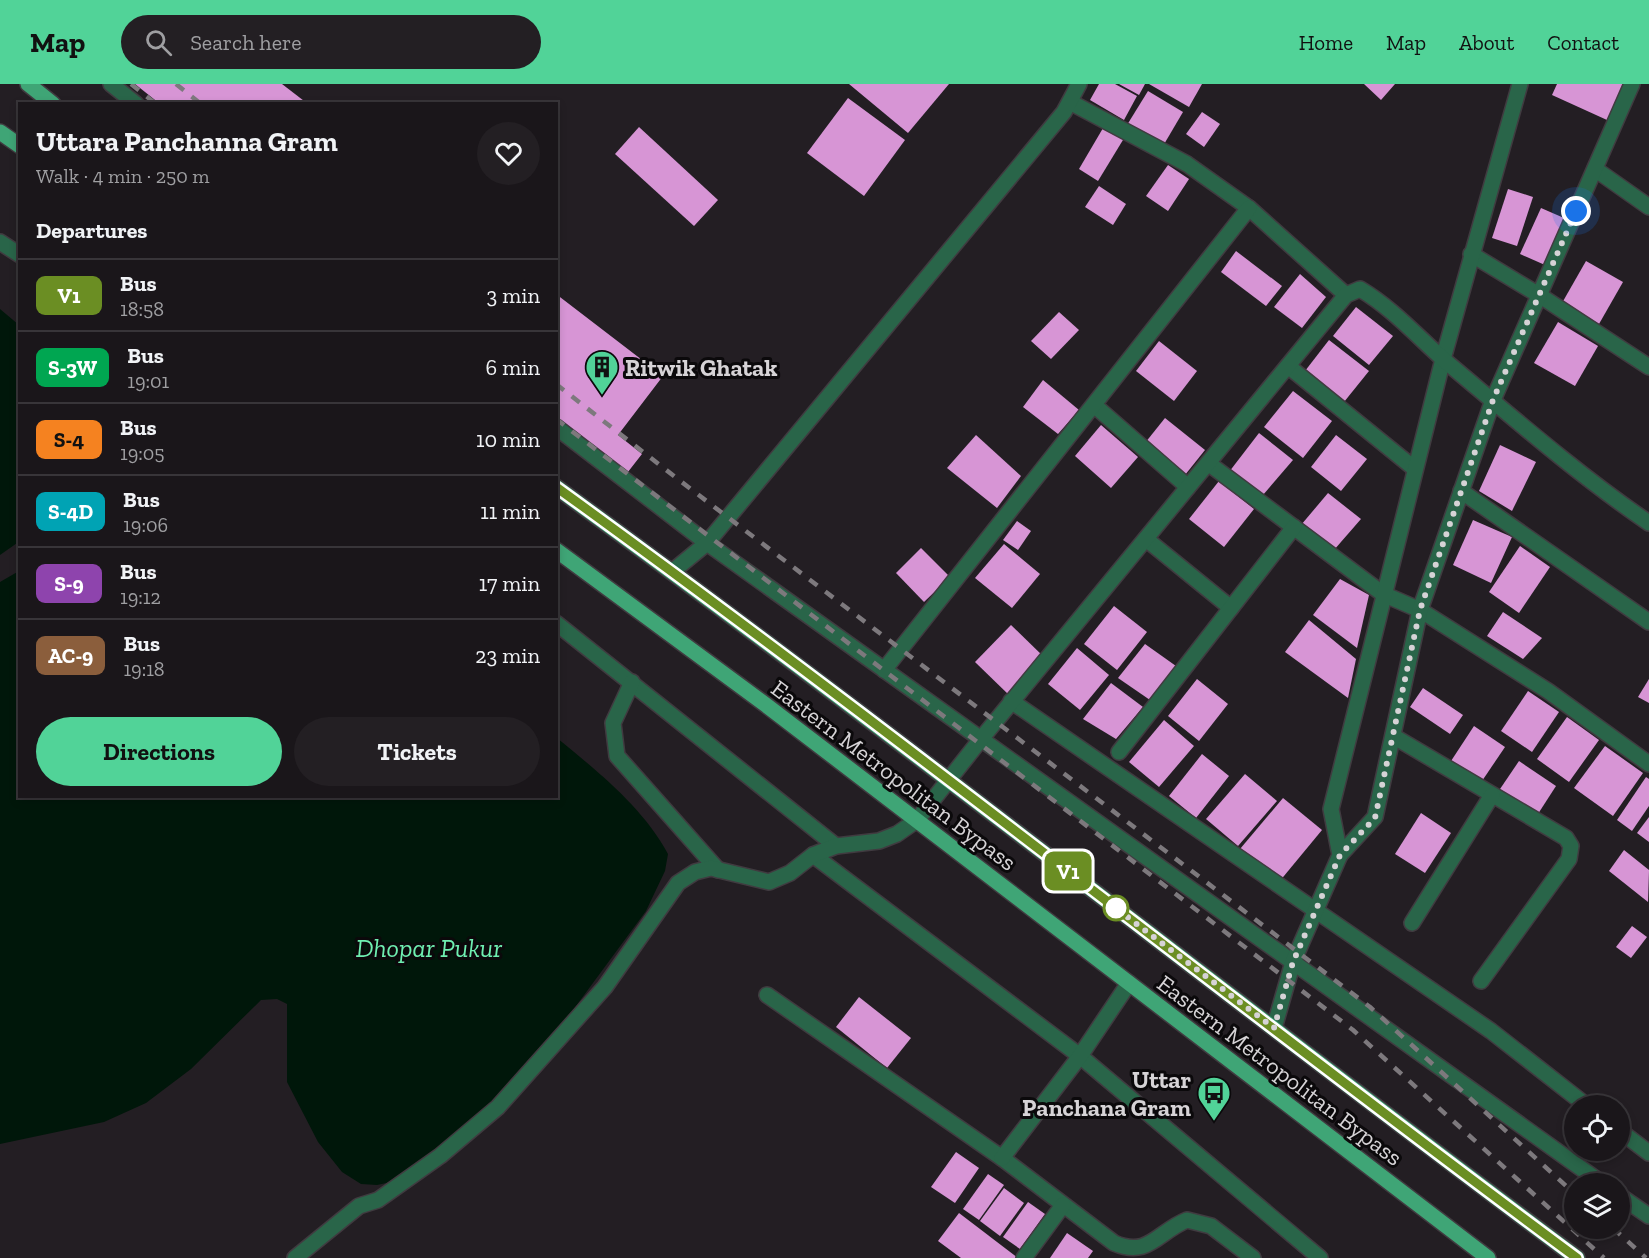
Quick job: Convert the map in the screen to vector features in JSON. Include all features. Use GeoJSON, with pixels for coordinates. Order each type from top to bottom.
{"type":"FeatureCollection","features":[{"type":"Feature","properties":{"kind":"main road"},"geometry":{"type":"LineString","coordinates":[[28,84],[50,102]]}},
{"type":"Feature","properties":{"kind":"main road"},"geometry":{"type":"LineString","coordinates":[[0,132],[18,145]]}},
{"type":"Feature","properties":{"kind":"main road"},"geometry":{"type":"LineString","coordinates":[[558,488],[673,571],[1577,1258]]}},
{"type":"Feature","properties":{"kind":"main road","name":"Eastern Metropolitan Bypass"},"geometry":{"type":"LineString","coordinates":[[558,551],[917,820],[1488,1258]]}},
{"type":"Feature","properties":{"kind":"street"},"geometry":{"type":"LineString","coordinates":[[111,84],[134,102]]}},
{"type":"Feature","properties":{"kind":"street"},"geometry":{"type":"LineString","coordinates":[[673,571],[707,543],[1070,102],[1079,84]]}},
{"type":"Feature","properties":{"kind":"street"},"geometry":{"type":"LineString","coordinates":[[1340,855],[1330,809],[1443,359],[1520,84]]}},
{"type":"Feature","properties":{"kind":"street"},"geometry":{"type":"LineString","coordinates":[[1274,1028],[1293,962],[1340,855],[1375,818],[1420,610],[1461,491],[1493,400],[1632,84]]}},
{"type":"Feature","properties":{"kind":"street"},"geometry":{"type":"LineString","coordinates":[[1070,102],[1187,164],[1249,208],[1346,295]]}},
{"type":"Feature","properties":{"kind":"street"},"geometry":{"type":"LineString","coordinates":[[1595,169],[1649,207]]}},
{"type":"Feature","properties":{"kind":"street"},"geometry":{"type":"LineString","coordinates":[[884,670],[1249,208]]}},
{"type":"Feature","properties":{"kind":"street"},"geometry":{"type":"LineString","coordinates":[[0,242],[18,254]]}},
{"type":"Feature","properties":{"kind":"street"},"geometry":{"type":"LineString","coordinates":[[1471,254],[1539,295],[1649,367]]}},
{"type":"Feature","properties":{"kind":"street"},"geometry":{"type":"LineString","coordinates":[[295,1258],[359,1206],[378,1200],[440,1156],[498,1107],[604,987],[678,883],[695,872],[711,868],[769,882],[790,873],[813,855],[836,846],[879,841],[897,834],[917,820],[1011,701],[1346,295],[1360,289],[1378,300],[1443,359],[1602,491],[1649,523]]}},
{"type":"Feature","properties":{"kind":"street"},"geometry":{"type":"LineString","coordinates":[[1288,366],[1415,469]]}},
{"type":"Feature","properties":{"kind":"street"},"geometry":{"type":"LineString","coordinates":[[1094,405],[1188,487]]}},
{"type":"Feature","properties":{"kind":"street"},"geometry":{"type":"LineString","coordinates":[[558,429],[707,543],[1588,1173]]}},
{"type":"Feature","properties":{"kind":"street"},"geometry":{"type":"LineString","coordinates":[[1209,462],[1383,594],[1420,610],[1548,691],[1649,764]]}},
{"type":"Feature","properties":{"kind":"street"},"geometry":{"type":"LineString","coordinates":[[1461,491],[1649,621]]}},
{"type":"Feature","properties":{"kind":"street"},"geometry":{"type":"LineString","coordinates":[[1119,752],[1294,527]]}},
{"type":"Feature","properties":{"kind":"street"},"geometry":{"type":"LineString","coordinates":[[1146,539],[1231,608]]}},
{"type":"Feature","properties":{"kind":"street"},"geometry":{"type":"LineString","coordinates":[[558,624],[836,846]]}},
{"type":"Feature","properties":{"kind":"street"},"geometry":{"type":"LineString","coordinates":[[632,682],[613,723],[617,756],[718,870]]}},
{"type":"Feature","properties":{"kind":"street"},"geometry":{"type":"LineString","coordinates":[[1011,701],[1491,1031],[1573,1095]]}},
{"type":"Feature","properties":{"kind":"street"},"geometry":{"type":"LineString","coordinates":[[1394,736],[1566,838],[1571,846],[1569,859],[1481,981]]}},
{"type":"Feature","properties":{"kind":"street"},"geometry":{"type":"LineString","coordinates":[[1412,923],[1492,795]]}},
{"type":"Feature","properties":{"kind":"street"},"geometry":{"type":"LineString","coordinates":[[813,855],[1080,1056],[1320,1258]]}},
{"type":"Feature","properties":{"kind":"street"},"geometry":{"type":"LineString","coordinates":[[1002,1158],[1080,1056],[1129,983]]}},
{"type":"Feature","properties":{"kind":"street"},"geometry":{"type":"LineString","coordinates":[[767,995],[1002,1158],[1114,1243],[1130,1250],[1149,1244],[1187,1220],[1211,1226],[1253,1258]]}},
{"type":"Feature","properties":{"kind":"street"},"geometry":{"type":"LineString","coordinates":[[1630,1139],[1649,1153]]}},
{"type":"Feature","properties":{"kind":"street"},"geometry":{"type":"LineString","coordinates":[[1630,1203],[1649,1216]]}},
{"type":"Feature","properties":{"kind":"street"},"geometry":{"type":"LineString","coordinates":[[1024,1258],[1063,1205]]}},
{"type":"Feature","properties":{"kind":"water"},"geometry":{"type":"Polygon","coordinates":[[[0,309],[18,324],[18,542],[0,555],[0,309]]]}},
{"type":"Feature","properties":{"kind":"water","name":"Dhopar Pukur"},"geometry":{"type":"Polygon","coordinates":[[[18,572],[18,798],[558,798],[558,739],[618,791],[646,821],[668,854],[665,871],[646,911],[562,1025],[507,1089],[473,1124],[396,1181],[377,1185],[361,1184],[342,1172],[318,1142],[287,1082],[287,1004],[277,999],[261,1000],[191,1069],[146,1103],[104,1122],[0,1144],[0,582],[18,572]]]}},
{"type":"Feature","properties":{"kind":"building"},"geometry":{"type":"Polygon","coordinates":[[[135,84],[282,84],[305,102],[158,102],[135,84]]]}},
{"type":"Feature","properties":{"kind":"building"},"geometry":{"type":"Polygon","coordinates":[[[849,84],[949,84],[908,133],[849,84]]]}},
{"type":"Feature","properties":{"kind":"building"},"geometry":{"type":"Polygon","coordinates":[[[1099,84],[1115,84],[1137,96],[1124,120],[1090,100],[1099,84]]]}},
{"type":"Feature","properties":{"kind":"building"},"geometry":{"type":"Polygon","coordinates":[[[1119,84],[1145,84],[1139,95],[1119,84]]]}},
{"type":"Feature","properties":{"kind":"building"},"geometry":{"type":"Polygon","coordinates":[[[1149,84],[1202,84],[1189,107],[1149,84]]]}},
{"type":"Feature","properties":{"kind":"building"},"geometry":{"type":"Polygon","coordinates":[[[1364,84],[1395,84],[1381,100],[1364,84]]]}},
{"type":"Feature","properties":{"kind":"building"},"geometry":{"type":"Polygon","coordinates":[[[1557,84],[1624,85],[1607,120],[1552,95],[1557,84]]]}},
{"type":"Feature","properties":{"kind":"building"},"geometry":{"type":"Polygon","coordinates":[[[1148,91],[1183,112],[1163,146],[1127,125],[1148,91]]]}},
{"type":"Feature","properties":{"kind":"building"},"geometry":{"type":"Polygon","coordinates":[[[848,98],[905,140],[864,196],[807,153],[848,98]]]}},
{"type":"Feature","properties":{"kind":"building"},"geometry":{"type":"Polygon","coordinates":[[[1202,112],[1220,124],[1204,147],[1186,134],[1202,112]]]}},
{"type":"Feature","properties":{"kind":"building"},"geometry":{"type":"Polygon","coordinates":[[[1106,123],[1126,135],[1098,181],[1079,169],[1106,123]]]}},
{"type":"Feature","properties":{"kind":"building"},"geometry":{"type":"Polygon","coordinates":[[[639,127],[718,200],[694,226],[615,154],[639,127]]]}},
{"type":"Feature","properties":{"kind":"building"},"geometry":{"type":"Polygon","coordinates":[[[1168,165],[1189,179],[1168,211],[1146,196],[1168,165]]]}},
{"type":"Feature","properties":{"kind":"building"},"geometry":{"type":"Polygon","coordinates":[[[1099,186],[1126,204],[1113,225],[1085,207],[1099,186]]]}},
{"type":"Feature","properties":{"kind":"building"},"geometry":{"type":"Polygon","coordinates":[[[1508,189],[1533,197],[1517,246],[1492,238],[1508,189]]]}},
{"type":"Feature","properties":{"kind":"building"},"geometry":{"type":"Polygon","coordinates":[[[1541,208],[1564,218],[1545,265],[1520,254],[1541,208]]]}},
{"type":"Feature","properties":{"kind":"building"},"geometry":{"type":"Polygon","coordinates":[[[1236,251],[1282,286],[1266,306],[1221,272],[1236,251]]]}},
{"type":"Feature","properties":{"kind":"building"},"geometry":{"type":"Polygon","coordinates":[[[1586,261],[1623,282],[1599,324],[1562,303],[1586,261]]]}},
{"type":"Feature","properties":{"kind":"building"},"geometry":{"type":"Polygon","coordinates":[[[1300,274],[1326,297],[1302,328],[1274,307],[1300,274]]]}},
{"type":"Feature","properties":{"kind":"building","name":"Ritwik Ghatak"},"geometry":{"type":"Polygon","coordinates":[[[558,296],[663,376],[618,435],[642,454],[624,477],[558,427],[558,296]]]}},
{"type":"Feature","properties":{"kind":"building"},"geometry":{"type":"Polygon","coordinates":[[[1356,307],[1393,336],[1369,365],[1333,336],[1356,307]]]}},
{"type":"Feature","properties":{"kind":"building"},"geometry":{"type":"Polygon","coordinates":[[[1059,312],[1079,330],[1051,359],[1031,341],[1059,312]]]}},
{"type":"Feature","properties":{"kind":"building"},"geometry":{"type":"Polygon","coordinates":[[[1558,322],[1598,346],[1575,386],[1534,363],[1558,322]]]}},
{"type":"Feature","properties":{"kind":"building"},"geometry":{"type":"Polygon","coordinates":[[[1329,340],[1369,371],[1344,402],[1305,371],[1329,340]]]}},
{"type":"Feature","properties":{"kind":"building"},"geometry":{"type":"Polygon","coordinates":[[[1159,341],[1197,371],[1174,401],[1136,371],[1159,341]]]}},
{"type":"Feature","properties":{"kind":"building"},"geometry":{"type":"Polygon","coordinates":[[[1043,380],[1079,410],[1058,434],[1023,407],[1043,380]]]}},
{"type":"Feature","properties":{"kind":"building"},"geometry":{"type":"Polygon","coordinates":[[[1293,391],[1332,421],[1303,458],[1264,427],[1293,391]]]}},
{"type":"Feature","properties":{"kind":"building"},"geometry":{"type":"Polygon","coordinates":[[[1165,418],[1205,450],[1185,475],[1145,443],[1165,418]]]}},
{"type":"Feature","properties":{"kind":"building"},"geometry":{"type":"Polygon","coordinates":[[[1101,425],[1138,457],[1111,488],[1075,456],[1101,425]]]}},
{"type":"Feature","properties":{"kind":"building"},"geometry":{"type":"Polygon","coordinates":[[[1259,433],[1293,460],[1263,495],[1229,472],[1259,433]]]}},
{"type":"Feature","properties":{"kind":"building"},"geometry":{"type":"Polygon","coordinates":[[[976,435],[1021,476],[997,508],[947,468],[976,435]]]}},
{"type":"Feature","properties":{"kind":"building"},"geometry":{"type":"Polygon","coordinates":[[[1336,435],[1367,459],[1341,491],[1311,467],[1336,435]]]}},
{"type":"Feature","properties":{"kind":"building"},"geometry":{"type":"Polygon","coordinates":[[[1500,445],[1536,462],[1512,511],[1479,491],[1500,445]]]}},
{"type":"Feature","properties":{"kind":"building"},"geometry":{"type":"Polygon","coordinates":[[[1219,481],[1254,509],[1224,547],[1189,519],[1219,481]]]}},
{"type":"Feature","properties":{"kind":"building"},"geometry":{"type":"Polygon","coordinates":[[[1328,493],[1361,519],[1334,550],[1301,525],[1328,493]]]}},
{"type":"Feature","properties":{"kind":"building"},"geometry":{"type":"Polygon","coordinates":[[[1473,520],[1512,537],[1491,583],[1453,565],[1473,520]]]}},
{"type":"Feature","properties":{"kind":"building"},"geometry":{"type":"Polygon","coordinates":[[[1017,521],[1031,531],[1018,550],[1003,540],[1017,521]]]}},
{"type":"Feature","properties":{"kind":"building"},"geometry":{"type":"Polygon","coordinates":[[[1004,544],[1040,574],[1012,608],[975,578],[1004,544]]]}},
{"type":"Feature","properties":{"kind":"building"},"geometry":{"type":"Polygon","coordinates":[[[1520,546],[1550,567],[1519,613],[1489,592],[1520,546]]]}},
{"type":"Feature","properties":{"kind":"building"},"geometry":{"type":"Polygon","coordinates":[[[921,548],[950,577],[924,602],[896,573],[921,548]]]}},
{"type":"Feature","properties":{"kind":"building"},"geometry":{"type":"Polygon","coordinates":[[[1340,579],[1369,595],[1357,648],[1313,615],[1340,579]]]}},
{"type":"Feature","properties":{"kind":"building"},"geometry":{"type":"Polygon","coordinates":[[[1114,606],[1147,632],[1117,670],[1084,644],[1114,606]]]}},
{"type":"Feature","properties":{"kind":"building"},"geometry":{"type":"Polygon","coordinates":[[[1503,612],[1542,638],[1523,659],[1487,636],[1503,612]]]}},
{"type":"Feature","properties":{"kind":"building"},"geometry":{"type":"Polygon","coordinates":[[[1309,620],[1356,659],[1348,698],[1285,652],[1309,620]]]}},
{"type":"Feature","properties":{"kind":"building"},"geometry":{"type":"Polygon","coordinates":[[[1011,625],[1046,659],[1010,696],[975,662],[1011,625]]]}},
{"type":"Feature","properties":{"kind":"building"},"geometry":{"type":"Polygon","coordinates":[[[1145,644],[1176,666],[1150,700],[1118,678],[1145,644]]]}},
{"type":"Feature","properties":{"kind":"building"},"geometry":{"type":"Polygon","coordinates":[[[1077,648],[1109,675],[1080,710],[1048,684],[1077,648]]]}},
{"type":"Feature","properties":{"kind":"building"},"geometry":{"type":"Polygon","coordinates":[[[1197,679],[1228,704],[1199,741],[1168,716],[1197,679]]]}},
{"type":"Feature","properties":{"kind":"building"},"geometry":{"type":"Polygon","coordinates":[[[1649,679],[1649,703],[1638,697],[1649,679]]]}},
{"type":"Feature","properties":{"kind":"building"},"geometry":{"type":"Polygon","coordinates":[[[1111,683],[1143,707],[1116,739],[1083,719],[1111,683]]]}},
{"type":"Feature","properties":{"kind":"building"},"geometry":{"type":"Polygon","coordinates":[[[1423,688],[1463,715],[1450,734],[1410,707],[1423,688]]]}},
{"type":"Feature","properties":{"kind":"building"},"geometry":{"type":"Polygon","coordinates":[[[1528,691],[1559,712],[1532,752],[1501,731],[1528,691]]]}},
{"type":"Feature","properties":{"kind":"building"},"geometry":{"type":"Polygon","coordinates":[[[1567,717],[1599,740],[1569,782],[1537,759],[1567,717]]]}},
{"type":"Feature","properties":{"kind":"building"},"geometry":{"type":"Polygon","coordinates":[[[1164,720],[1194,746],[1159,787],[1129,762],[1164,720]]]}},
{"type":"Feature","properties":{"kind":"building"},"geometry":{"type":"Polygon","coordinates":[[[1474,726],[1505,747],[1482,781],[1451,761],[1474,726]]]}},
{"type":"Feature","properties":{"kind":"building"},"geometry":{"type":"Polygon","coordinates":[[[1605,746],[1643,773],[1613,816],[1574,788],[1605,746]]]}},
{"type":"Feature","properties":{"kind":"building"},"geometry":{"type":"Polygon","coordinates":[[[1202,754],[1229,776],[1196,818],[1169,796],[1202,754]]]}},
{"type":"Feature","properties":{"kind":"building"},"geometry":{"type":"Polygon","coordinates":[[[1519,761],[1556,786],[1536,817],[1498,792],[1519,761]]]}},
{"type":"Feature","properties":{"kind":"building"},"geometry":{"type":"Polygon","coordinates":[[[1245,774],[1277,801],[1238,846],[1206,819],[1245,774]]]}},
{"type":"Feature","properties":{"kind":"building"},"geometry":{"type":"Polygon","coordinates":[[[1646,777],[1649,779],[1649,806],[1632,831],[1617,820],[1646,777]]]}},
{"type":"Feature","properties":{"kind":"building"},"geometry":{"type":"Polygon","coordinates":[[[1283,798],[1322,830],[1279,882],[1240,849],[1283,798]]]}},
{"type":"Feature","properties":{"kind":"building"},"geometry":{"type":"Polygon","coordinates":[[[1421,813],[1451,833],[1425,873],[1395,854],[1421,813]]]}},
{"type":"Feature","properties":{"kind":"building"},"geometry":{"type":"Polygon","coordinates":[[[1649,817],[1649,842],[1637,833],[1649,817]]]}},
{"type":"Feature","properties":{"kind":"building"},"geometry":{"type":"Polygon","coordinates":[[[1624,850],[1649,870],[1648,902],[1609,871],[1624,850]]]}},
{"type":"Feature","properties":{"kind":"building"},"geometry":{"type":"Polygon","coordinates":[[[1632,926],[1647,937],[1631,958],[1616,947],[1632,926]]]}},
{"type":"Feature","properties":{"kind":"building"},"geometry":{"type":"Polygon","coordinates":[[[859,997],[911,1038],[887,1068],[836,1027],[859,997]]]}},
{"type":"Feature","properties":{"kind":"building"},"geometry":{"type":"Polygon","coordinates":[[[956,1152],[979,1168],[955,1203],[931,1187],[956,1152]]]}},
{"type":"Feature","properties":{"kind":"building"},"geometry":{"type":"Polygon","coordinates":[[[988,1174],[1004,1185],[979,1220],[963,1209],[988,1174]]]}},
{"type":"Feature","properties":{"kind":"building"},"geometry":{"type":"Polygon","coordinates":[[[1004,1188],[1024,1203],[1000,1236],[980,1221],[1004,1188]]]}},
{"type":"Feature","properties":{"kind":"building"},"geometry":{"type":"Polygon","coordinates":[[[1028,1202],[1045,1214],[1020,1249],[1003,1237],[1028,1202]]]}},
{"type":"Feature","properties":{"kind":"building"},"geometry":{"type":"Polygon","coordinates":[[[959,1213],[1018,1258],[961,1258],[938,1241],[959,1213]]]}},
{"type":"Feature","properties":{"kind":"building"},"geometry":{"type":"Polygon","coordinates":[[[1067,1233],[1093,1251],[1088,1258],[1050,1258],[1067,1233]]]}},
{"type":"Feature","properties":{"kind":"railway"},"geometry":{"type":"LineString","coordinates":[[131,84],[154,102]]}},
{"type":"Feature","properties":{"kind":"railway"},"geometry":{"type":"LineString","coordinates":[[176,84],[198,102]]}},
{"type":"Feature","properties":{"kind":"railway"},"geometry":{"type":"LineString","coordinates":[[558,386],[1370,1007],[1564,1184]]}},
{"type":"Feature","properties":{"kind":"railway"},"geometry":{"type":"LineString","coordinates":[[558,421],[1353,1030],[1604,1258]]}},
{"type":"Feature","properties":{"kind":"railway"},"geometry":{"type":"LineString","coordinates":[[1625,1239],[1646,1258]]}},
{"type":"Feature","properties":{"kind":"bus line","name":"V1"},"geometry":{"type":"LineString","coordinates":[[558,488],[816,677],[1401,1127],[1577,1258]]}},
{"type":"Feature","properties":{"kind":"place","name":"Ritwik Ghatak"},"geometry":{"type":"Point","coordinates":[602,396]}},
{"type":"Feature","properties":{"kind":"place","name":"Uttar Panchana Gram"},"geometry":{"type":"Point","coordinates":[1214,1122]}},
{"type":"Feature","properties":{"kind":"route"},"geometry":{"type":"LineString","coordinates":[[1116,908],[1109,903],[1274,1028],[1293,962],[1340,855],[1375,818],[1420,610],[1493,400],[1576,211]]}}]}
